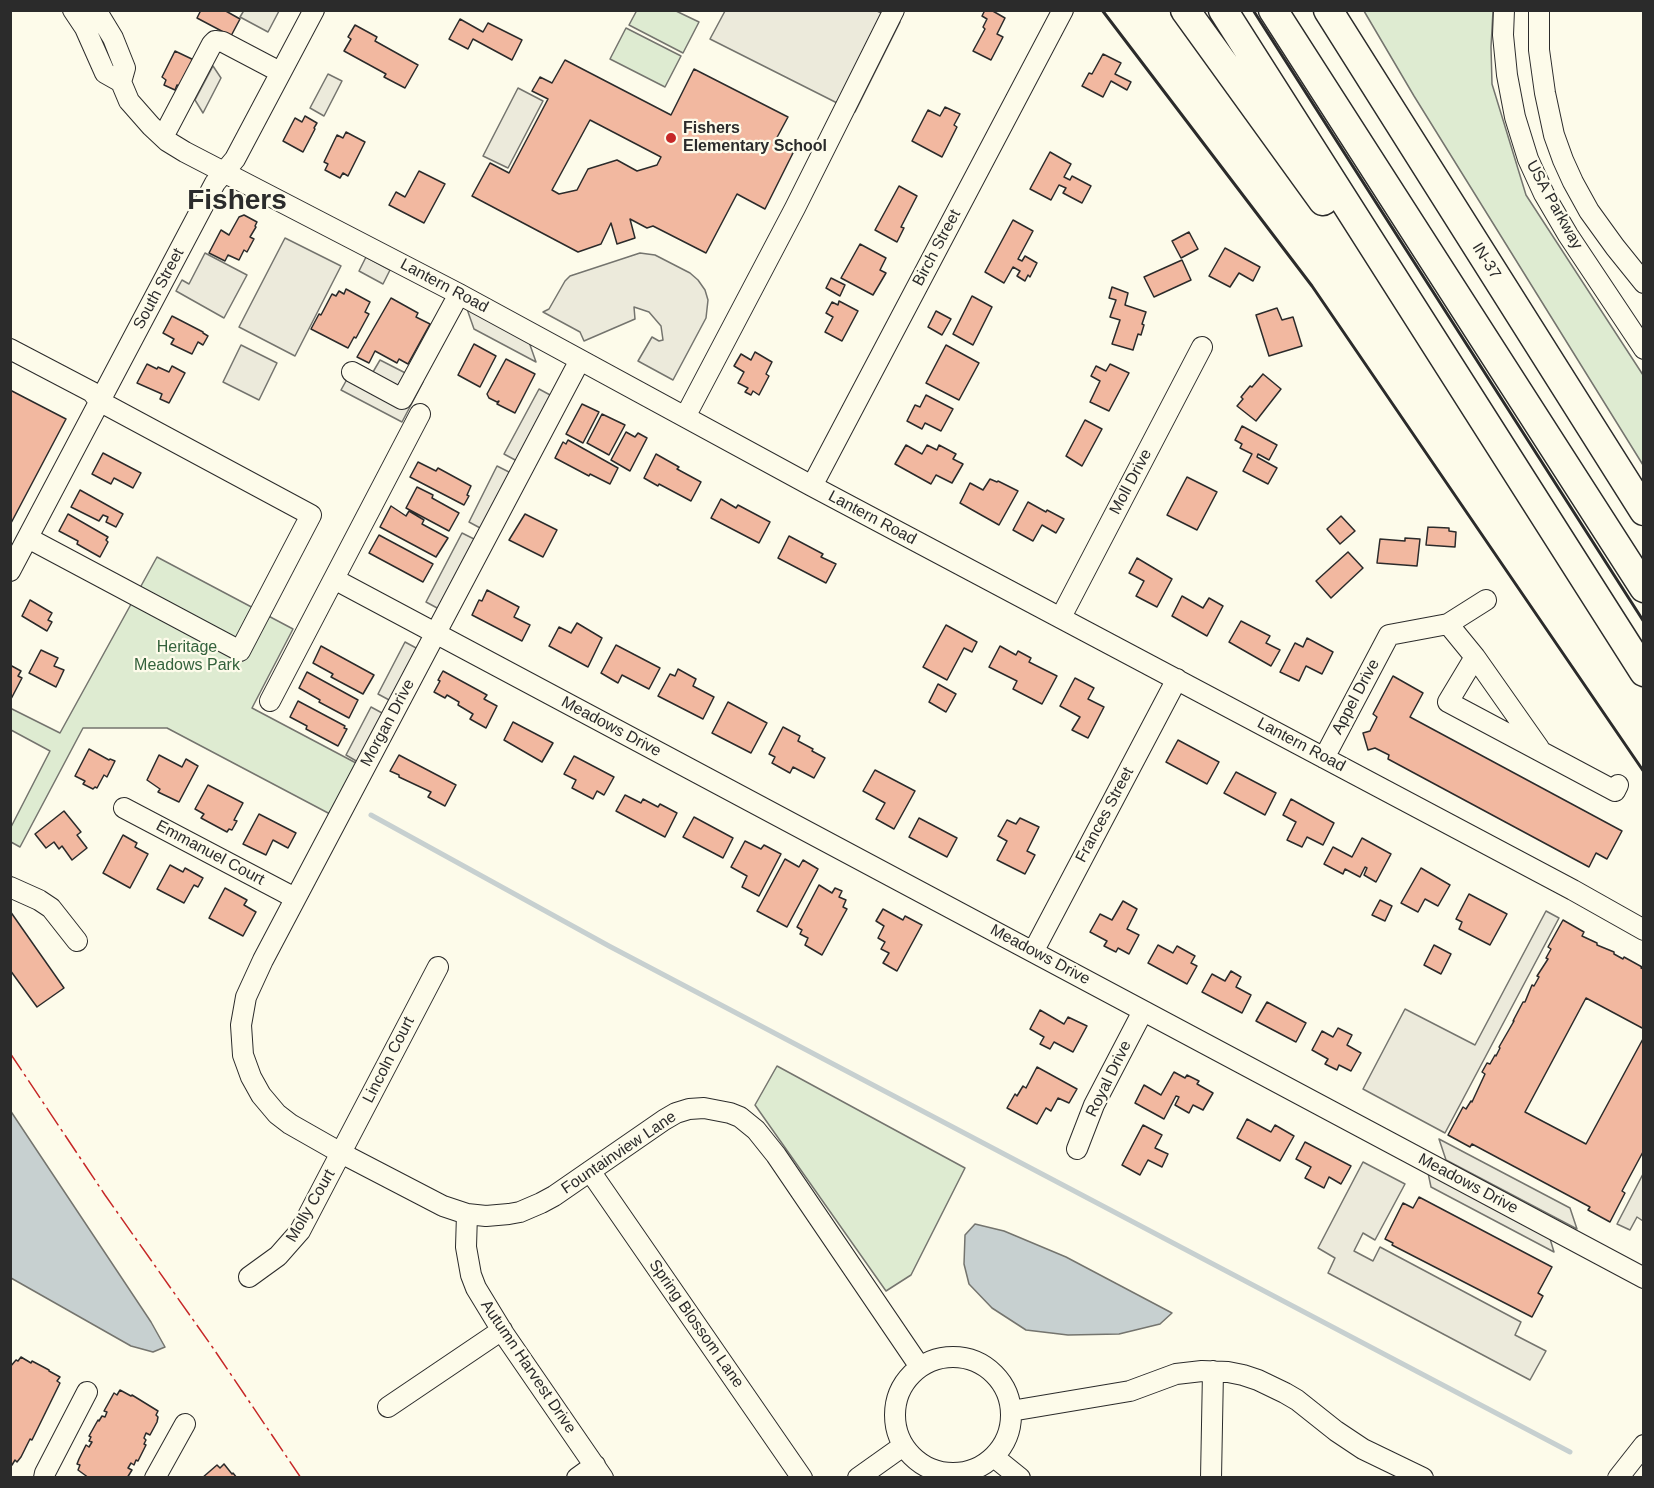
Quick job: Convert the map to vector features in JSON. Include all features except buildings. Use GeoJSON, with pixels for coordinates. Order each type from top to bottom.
{"type":"FeatureCollection","features":[{"type":"Feature","properties":{"kind":"highway"},"geometry":{"type":"LineString","coordinates":[[1185,10],[1493,436]]}},
{"type":"Feature","properties":{"kind":"highway"},"geometry":{"type":"LineString","coordinates":[[1223,10],[1644,672]]}},
{"type":"Feature","properties":{"kind":"highway"},"geometry":{"type":"LineString","coordinates":[[1273,10],[1644,588]]}},
{"type":"Feature","properties":{"kind":"highway","name":"IN-37"},"geometry":{"type":"LineString","coordinates":[[1328,10],[1644,511]]}},
{"type":"Feature","properties":{"kind":"street","name":"Lantern Road"},"geometry":{"type":"LineString","coordinates":[[73,10],[85,28],[105,73],[121,82],[129,101],[151,126],[185,152],[459,294],[812,486],[1573,890],[1644,930]]}},
{"type":"Feature","properties":{"kind":"street","name":"Lantern Road"},"geometry":{"type":"LineString","coordinates":[[96,10],[125,68],[121,82]]}},
{"type":"Feature","properties":{"kind":"street","name":"South Street"},"geometry":{"type":"LineString","coordinates":[[10,571],[214,183],[235,159],[314,10]]}},
{"type":"Feature","properties":{"kind":"street"},"geometry":{"type":"LineString","coordinates":[[685,417],[795,208],[894,10]]}},
{"type":"Feature","properties":{"kind":"street","name":"Birch Street"},"geometry":{"type":"LineString","coordinates":[[812,486],[1063,10]]}},
{"type":"Feature","properties":{"kind":"street","name":"USA Parkway"},"geometry":{"type":"LineString","coordinates":[[1504,10],[1503,35],[1507,75],[1515,117],[1528,159],[1544,194],[1568,235],[1644,348]]}},
{"type":"Feature","properties":{"kind":"street","name":"USA Parkway"},"geometry":{"type":"LineString","coordinates":[[1539,10],[1539,50],[1545,93],[1554,135],[1563,160],[1589,210],[1644,283]]}},
{"type":"Feature","properties":{"kind":"street"},"geometry":{"type":"LineString","coordinates":[[163,136],[212,44],[218,41],[280,72]]}},
{"type":"Feature","properties":{"kind":"street"},"geometry":{"type":"LineString","coordinates":[[352,372],[402,399],[459,294]]}},
{"type":"Feature","properties":{"kind":"street","name":"Moll Drive"},"geometry":{"type":"LineString","coordinates":[[1061,617],[1202,347]]}},
{"type":"Feature","properties":{"kind":"street"},"geometry":{"type":"LineString","coordinates":[[10,349],[92,392],[99,401],[311,515],[240,651],[28,538]]}},
{"type":"Feature","properties":{"kind":"street","name":"Morgan Drive"},"geometry":{"type":"LineString","coordinates":[[261,1095],[243,1055],[241,1024],[246,997],[295,898],[580,360]]}},
{"type":"Feature","properties":{"kind":"street"},"geometry":{"type":"LineString","coordinates":[[270,700],[420,414]]}},
{"type":"Feature","properties":{"kind":"street","name":"Meadows Drive"},"geometry":{"type":"LineString","coordinates":[[334,579],[1644,1278]]}},
{"type":"Feature","properties":{"kind":"street"},"geometry":{"type":"LineString","coordinates":[[1486,600],[1448,624],[1475,657],[1543,753]]}},
{"type":"Feature","properties":{"kind":"street","name":"Appel Drive"},"geometry":{"type":"LineString","coordinates":[[1324,758],[1389,635],[1448,624]]}},
{"type":"Feature","properties":{"kind":"street"},"geometry":{"type":"LineString","coordinates":[[1475,657],[1448,702],[1615,791],[1618,785]]}},
{"type":"Feature","properties":{"kind":"street","name":"Frances Street"},"geometry":{"type":"LineString","coordinates":[[1033,952],[1177,679]]}},
{"type":"Feature","properties":{"kind":"street","name":"Emmanuel Court"},"geometry":{"type":"LineString","coordinates":[[124,808],[295,898]]}},
{"type":"Feature","properties":{"kind":"street"},"geometry":{"type":"LineString","coordinates":[[10,887],[51,908],[77,941]]}},
{"type":"Feature","properties":{"kind":"street","name":"Lincoln Court"},"geometry":{"type":"LineString","coordinates":[[341,1153],[438,967]]}},
{"type":"Feature","properties":{"kind":"street","name":"Royal Drive"},"geometry":{"type":"LineString","coordinates":[[1077,1149],[1094,1105],[1143,1011]]}},
{"type":"Feature","properties":{"kind":"street","name":"Fountainview Lane"},"geometry":{"type":"LineString","coordinates":[[261,1095],[277,1114],[290,1124],[341,1153],[443,1206],[468,1214],[486,1216],[520,1212],[554,1196],[676,1113],[704,1108],[720,1110],[740,1117],[756,1130],[776,1155],[920,1367]]}},
{"type":"Feature","properties":{"kind":"street","name":"Molly Court"},"geometry":{"type":"LineString","coordinates":[[249,1277],[278,1256],[300,1231],[341,1153]]}},
{"type":"Feature","properties":{"kind":"street","name":"Spring Blossom Lane"},"geometry":{"type":"LineString","coordinates":[[590,1171],[802,1478]]}},
{"type":"Feature","properties":{"kind":"street","name":"Autumn Harvest Drive"},"geometry":{"type":"LineString","coordinates":[[468,1214],[466,1248],[476,1288],[502,1330],[599,1471]]}},
{"type":"Feature","properties":{"kind":"street"},"geometry":{"type":"LineString","coordinates":[[388,1407],[502,1330]]}},
{"type":"Feature","properties":{"kind":"street"},"geometry":{"type":"LineString","coordinates":[[940,1358],[972,1360],[992,1372],[1010,1400],[1011,1411],[1011,1421],[1005,1441],[994,1457],[986,1464],[967,1472],[936,1471],[917,1462],[903,1446],[895,1426],[896,1405],[904,1384],[920,1367],[940,1358]]}},
{"type":"Feature","properties":{"kind":"street"},"geometry":{"type":"LineString","coordinates":[[1011,1411],[1130,1391],[1176,1374],[1213,1371],[1243,1374],[1273,1386],[1297,1400],[1336,1431],[1400,1473],[1423,1478]]}},
{"type":"Feature","properties":{"kind":"street"},"geometry":{"type":"LineString","coordinates":[[1211,1478],[1213,1371]]}},
{"type":"Feature","properties":{"kind":"street"},"geometry":{"type":"LineString","coordinates":[[44,1478],[87,1392]]}},
{"type":"Feature","properties":{"kind":"street"},"geometry":{"type":"LineString","coordinates":[[155,1478],[185,1424]]}},
{"type":"Feature","properties":{"kind":"street"},"geometry":{"type":"LineString","coordinates":[[1618,1478],[1644,1445]]}},
{"type":"Feature","properties":{"kind":"street"},"geometry":{"type":"LineString","coordinates":[[858,1478],[903,1446]]}},
{"type":"Feature","properties":{"kind":"street"},"geometry":{"type":"LineString","coordinates":[[994,1457],[1020,1478]]}},
{"type":"Feature","properties":{"kind":"street"},"geometry":{"type":"LineString","coordinates":[[577,1478],[599,1471]]}},
{"type":"Feature","properties":{"kind":"green space"},"geometry":{"type":"Polygon","coordinates":[[[637,10],[676,11],[699,22],[683,53],[629,25],[637,10]]]}},
{"type":"Feature","properties":{"kind":"green space"},"geometry":{"type":"Polygon","coordinates":[[[1364,11],[1493,11],[1492,84],[1526,195],[1643,375],[1643,465],[1414,96],[1364,11]]]}},
{"type":"Feature","properties":{"kind":"green space"},"geometry":{"type":"Polygon","coordinates":[[[626,28],[681,56],[665,87],[610,59],[626,28]]]}},
{"type":"Feature","properties":{"kind":"green space","name":"Heritage Meadows Park"},"geometry":{"type":"Polygon","coordinates":[[[157,557],[293,629],[252,708],[356,763],[330,814],[167,728],[83,728],[20,847],[11,842],[11,827],[50,751],[11,730],[10,708],[60,733],[157,557]]]}},
{"type":"Feature","properties":{"kind":"green space"},"geometry":{"type":"Polygon","coordinates":[[[777,1066],[965,1168],[911,1275],[886,1291],[755,1105],[777,1066]]]}},
{"type":"Feature","properties":{"kind":"shaded area"},"geometry":{"type":"Polygon","coordinates":[[[242,11],[279,11],[268,32],[240,17],[242,11]]]}},
{"type":"Feature","properties":{"kind":"shaded area"},"geometry":{"type":"Polygon","coordinates":[[[725,11],[877,11],[900,22],[855,112],[710,39],[725,11]]]}},
{"type":"Feature","properties":{"kind":"shaded area"},"geometry":{"type":"Polygon","coordinates":[[[213,66],[221,78],[203,113],[195,100],[213,66]]]}},
{"type":"Feature","properties":{"kind":"shaded area"},"geometry":{"type":"Polygon","coordinates":[[[328,74],[342,81],[324,116],[310,108],[328,74]]]}},
{"type":"Feature","properties":{"kind":"shaded area"},"geometry":{"type":"Polygon","coordinates":[[[518,88],[543,101],[508,168],[483,156],[518,88]]]}},
{"type":"Feature","properties":{"kind":"shaded area"},"geometry":{"type":"Polygon","coordinates":[[[285,238],[341,266],[295,356],[239,327],[285,238]]]}},
{"type":"Feature","properties":{"kind":"shaded area"},"geometry":{"type":"Polygon","coordinates":[[[205,253],[247,275],[224,318],[176,291],[182,280],[189,284],[205,253]]]}},
{"type":"Feature","properties":{"kind":"shaded area"},"geometry":{"type":"Polygon","coordinates":[[[640,253],[655,255],[690,273],[705,290],[708,300],[706,318],[673,380],[638,361],[652,337],[659,341],[663,340],[661,326],[649,312],[634,307],[635,319],[584,341],[580,332],[543,312],[549,309],[570,276],[640,253]]]}},
{"type":"Feature","properties":{"kind":"shaded area"},"geometry":{"type":"Polygon","coordinates":[[[366,257],[390,270],[383,284],[359,271],[366,257]]]}},
{"type":"Feature","properties":{"kind":"shaded area"},"geometry":{"type":"Polygon","coordinates":[[[467,309],[529,342],[536,362],[474,329],[467,309]]]}},
{"type":"Feature","properties":{"kind":"shaded area"},"geometry":{"type":"Polygon","coordinates":[[[241,345],[277,363],[259,400],[223,382],[241,345]]]}},
{"type":"Feature","properties":{"kind":"shaded area"},"geometry":{"type":"Polygon","coordinates":[[[380,360],[423,382],[402,422],[341,390],[356,363],[373,372],[380,360]]]}},
{"type":"Feature","properties":{"kind":"shaded area"},"geometry":{"type":"Polygon","coordinates":[[[539,389],[552,396],[517,461],[504,454],[539,389]]]}},
{"type":"Feature","properties":{"kind":"shaded area"},"geometry":{"type":"Polygon","coordinates":[[[497,466],[511,473],[482,529],[469,522],[497,466]]]}},
{"type":"Feature","properties":{"kind":"shaded area"},"geometry":{"type":"Polygon","coordinates":[[[462,533],[476,540],[439,609],[426,602],[462,533]]]}},
{"type":"Feature","properties":{"kind":"shaded area"},"geometry":{"type":"Polygon","coordinates":[[[405,642],[418,649],[391,701],[378,694],[405,642]]]}},
{"type":"Feature","properties":{"kind":"shaded area"},"geometry":{"type":"Polygon","coordinates":[[[371,707],[384,714],[358,762],[346,755],[371,707]]]}},
{"type":"Feature","properties":{"kind":"shaded area"},"geometry":{"type":"Polygon","coordinates":[[[1546,911],[1559,918],[1445,1133],[1363,1089],[1405,1009],[1475,1045],[1546,911]]]}},
{"type":"Feature","properties":{"kind":"shaded area"},"geometry":{"type":"Polygon","coordinates":[[[10,1110],[151,1322],[165,1347],[153,1352],[131,1346],[11,1278],[10,1110]]]}},
{"type":"Feature","properties":{"kind":"shaded area"},"geometry":{"type":"Polygon","coordinates":[[[1439,1139],[1570,1208],[1577,1229],[1446,1160],[1439,1139]]]}},
{"type":"Feature","properties":{"kind":"shaded area"},"geometry":{"type":"Polygon","coordinates":[[[1363,1162],[1405,1184],[1375,1240],[1363,1233],[1354,1251],[1373,1261],[1380,1247],[1521,1322],[1515,1335],[1546,1351],[1530,1380],[1328,1273],[1335,1258],[1318,1248],[1363,1162]]]}},
{"type":"Feature","properties":{"kind":"shaded area"},"geometry":{"type":"Polygon","coordinates":[[[1427,1168],[1548,1232],[1554,1252],[1431,1187],[1427,1168]]]}},
{"type":"Feature","properties":{"kind":"shaded area"},"geometry":{"type":"Polygon","coordinates":[[[1643,1174],[1643,1221],[1637,1217],[1630,1230],[1617,1224],[1643,1174]]]}},
{"type":"Feature","properties":{"kind":"shaded area"},"geometry":{"type":"Polygon","coordinates":[[[975,1224],[1004,1231],[1066,1257],[1172,1313],[1160,1324],[1119,1334],[1068,1335],[1026,1330],[992,1308],[969,1284],[964,1264],[965,1235],[975,1224]]]}},
{"type":"Feature","properties":{"kind":"waterway"},"geometry":{"type":"LineString","coordinates":[[371,815],[609,946],[1570,1452]]}},
{"type":"Feature","properties":{"kind":"wall"},"geometry":{"type":"LineString","coordinates":[[1102,10],[1312,286],[1644,772]]}},
{"type":"Feature","properties":{"kind":"wall"},"geometry":{"type":"LineString","coordinates":[[1253,10],[1644,622]]}},
{"type":"Feature","properties":{"kind":"power"},"geometry":{"type":"LineString","coordinates":[[10,1053],[105,1195],[301,1478]]}},
{"type":"Feature","properties":{"kind":"place","name":"Fishers Elementary School"},"geometry":{"type":"Point","coordinates":[671,138]}},
{"type":"Feature","properties":{"kind":"district","name":"Fishers"},"geometry":{"type":"Point","coordinates":[237,201]}}]}
